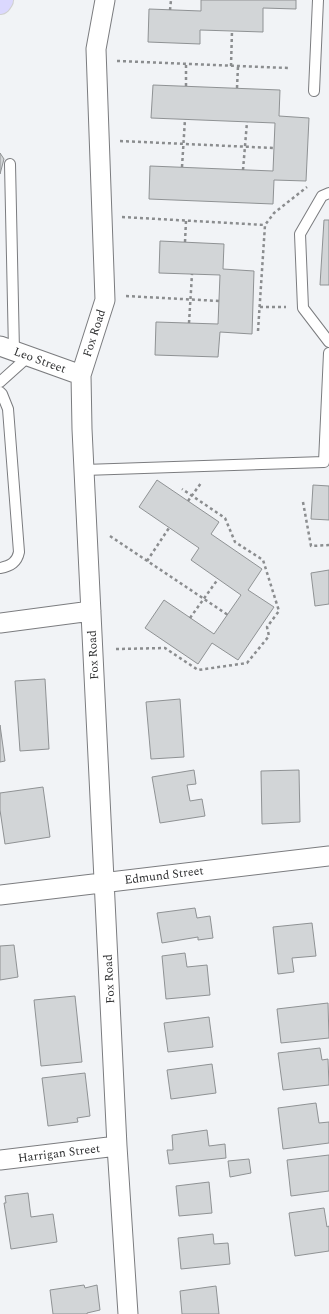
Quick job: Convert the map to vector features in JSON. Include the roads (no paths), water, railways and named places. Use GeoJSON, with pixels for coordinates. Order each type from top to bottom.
{"type":"FeatureCollection","features":[{"type":"Feature","properties":{"kind":"street","name":"Fox Road"},"geometry":{"type":"LineString","coordinates":[[105,0],[96,49],[105,300],[81,375],[84,470],[117,1146],[128,1314]]}},
{"type":"Feature","properties":{"kind":"street","name":"Leo Street"},"geometry":{"type":"LineString","coordinates":[[14,351],[81,375]]}},
{"type":"Feature","properties":{"kind":"street"},"geometry":{"type":"LineString","coordinates":[[0,623],[91,611]]}},
{"type":"Feature","properties":{"kind":"street","name":"Edmund Street"},"geometry":{"type":"LineString","coordinates":[[0,895],[329,856]]}},
{"type":"Feature","properties":{"kind":"street","name":"Harrigan Street"},"geometry":{"type":"LineString","coordinates":[[0,1160],[117,1146]]}},
{"type":"Feature","properties":{"kind":"lane"},"geometry":{"type":"LineString","coordinates":[[314,91],[318,0]]}},
{"type":"Feature","properties":{"kind":"lane"},"geometry":{"type":"LineString","coordinates":[[0,382],[14,351],[10,164]]}},
{"type":"Feature","properties":{"kind":"lane"},"geometry":{"type":"LineString","coordinates":[[329,193],[322,196],[300,234],[303,308],[329,342]]}},
{"type":"Feature","properties":{"kind":"lane"},"geometry":{"type":"LineString","coordinates":[[84,470],[324,462],[329,354]]}},
{"type":"Feature","properties":{"kind":"lane"},"geometry":{"type":"LineString","coordinates":[[0,392],[8,409],[19,552],[18,558],[14,563],[0,568]]}}]}
